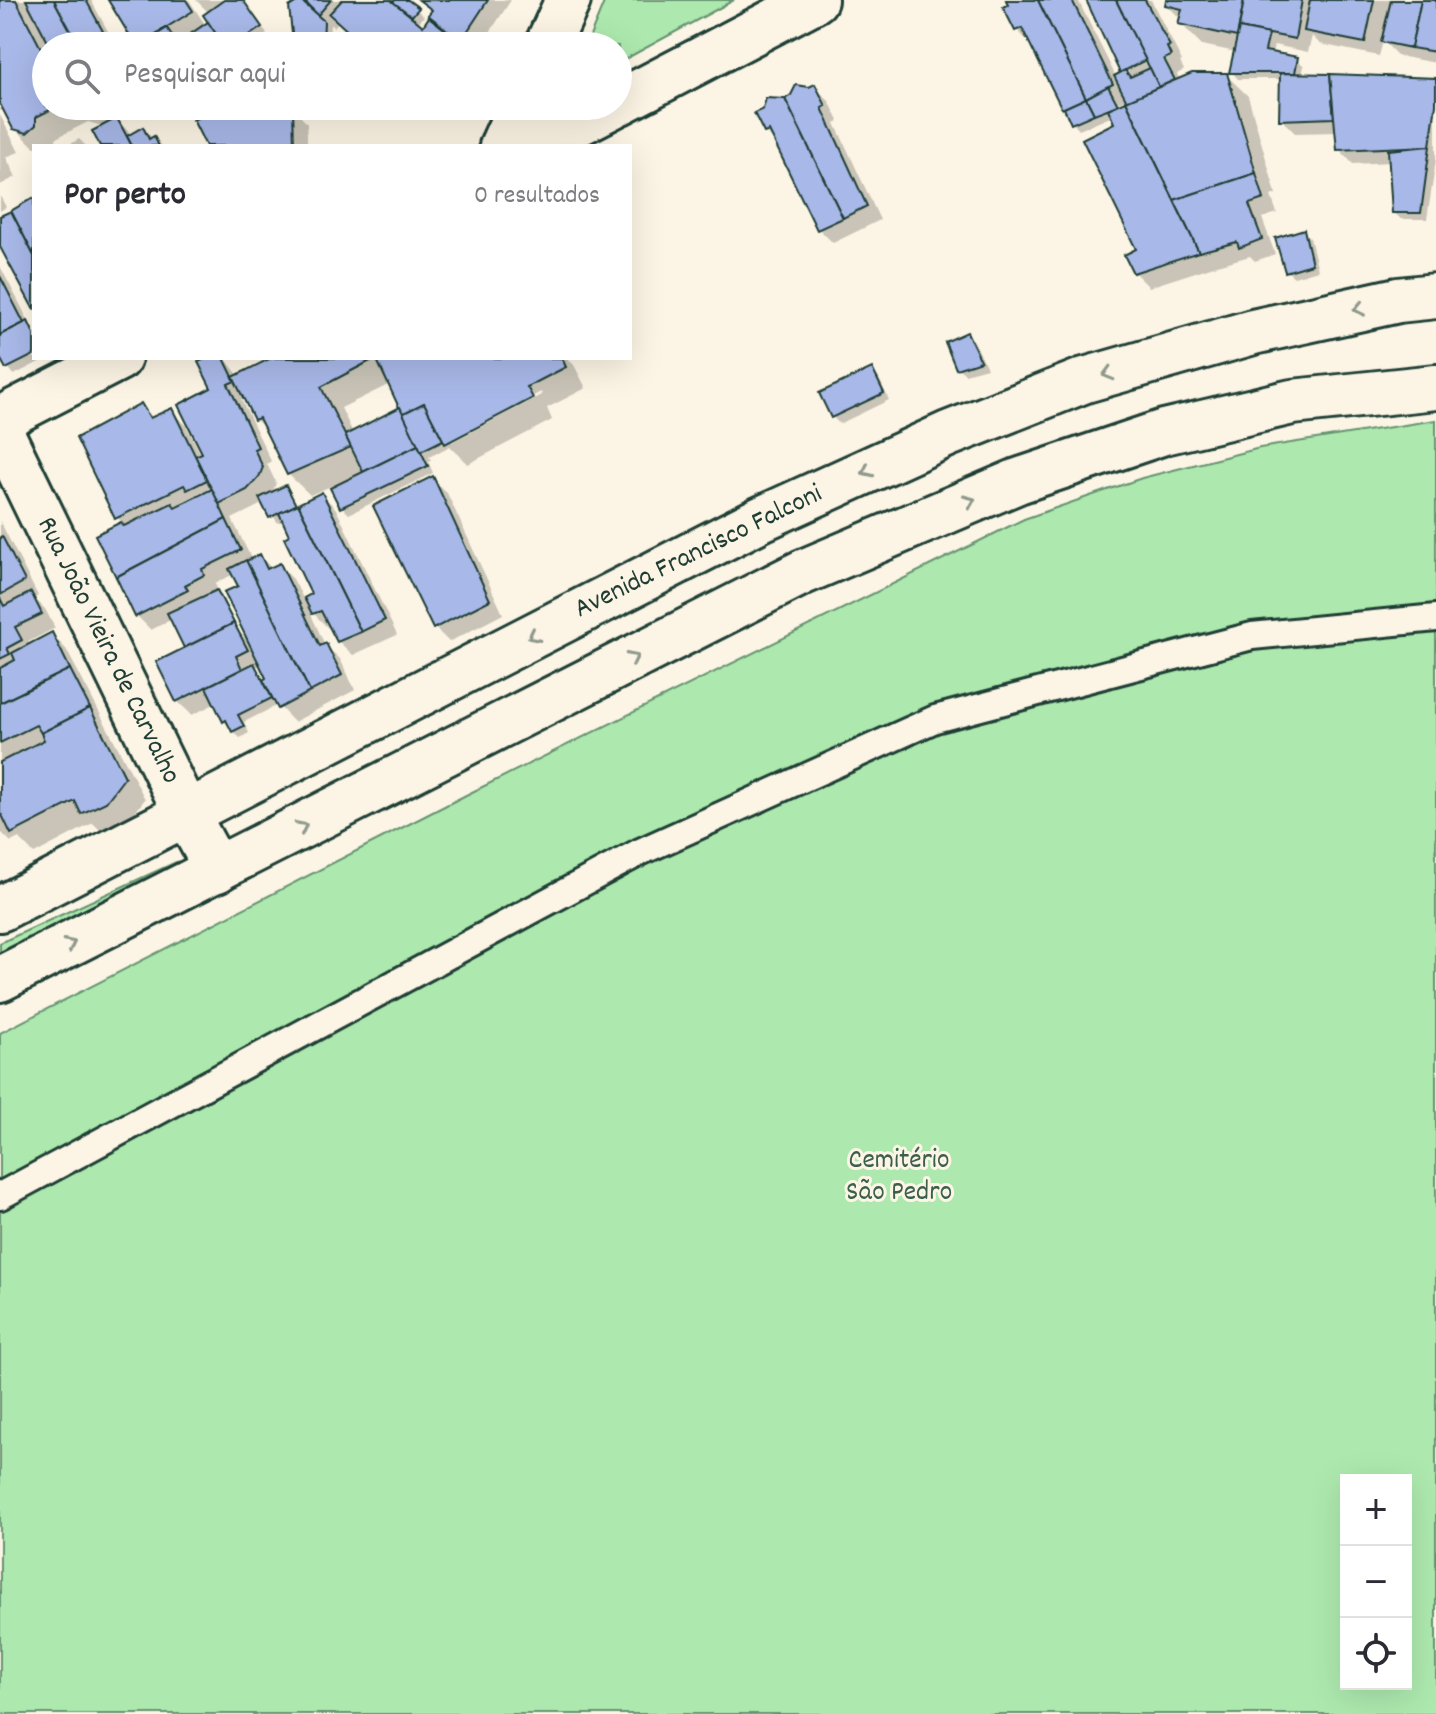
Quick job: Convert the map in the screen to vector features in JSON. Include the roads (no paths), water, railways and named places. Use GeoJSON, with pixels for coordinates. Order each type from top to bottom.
{"type":"FeatureCollection","features":[{"type":"Feature","properties":{"kind":"main road"},"geometry":{"type":"LineString","coordinates":[[553,32],[568,0]]}},
{"type":"Feature","properties":{"kind":"main road"},"geometry":{"type":"LineString","coordinates":[[632,96],[815,0]]}},
{"type":"Feature","properties":{"kind":"main road"},"geometry":{"type":"LineString","coordinates":[[503,144],[514,120]]}},
{"type":"Feature","properties":{"kind":"main road"},"geometry":{"type":"LineString","coordinates":[[538,144],[585,120]]}},
{"type":"Feature","properties":{"kind":"main road","name":"Avenida Francisco Falconi"},"geometry":{"type":"LineString","coordinates":[[0,909],[761,519],[948,434],[1085,380],[1253,332],[1398,300],[1436,296]]}},
{"type":"Feature","properties":{"kind":"main road"},"geometry":{"type":"LineString","coordinates":[[0,419],[115,360]]}},
{"type":"Feature","properties":{"kind":"main road"},"geometry":{"type":"LineString","coordinates":[[0,979],[803,572],[1018,481],[1164,432],[1292,402],[1436,387]]}},
{"type":"Feature","properties":{"kind":"main road","name":"Rua João Vieira de Carvalho"},"geometry":{"type":"LineString","coordinates":[[0,430],[186,813],[217,870]]}},
{"type":"Feature","properties":{"kind":"lane"},"geometry":{"type":"LineString","coordinates":[[0,1196],[640,852],[935,719],[1252,636],[1436,618]]}},
{"type":"Feature","properties":{"kind":"park label","name":"Cemitério São Pedro"},"geometry":{"type":"Point","coordinates":[899,1178]}}]}
